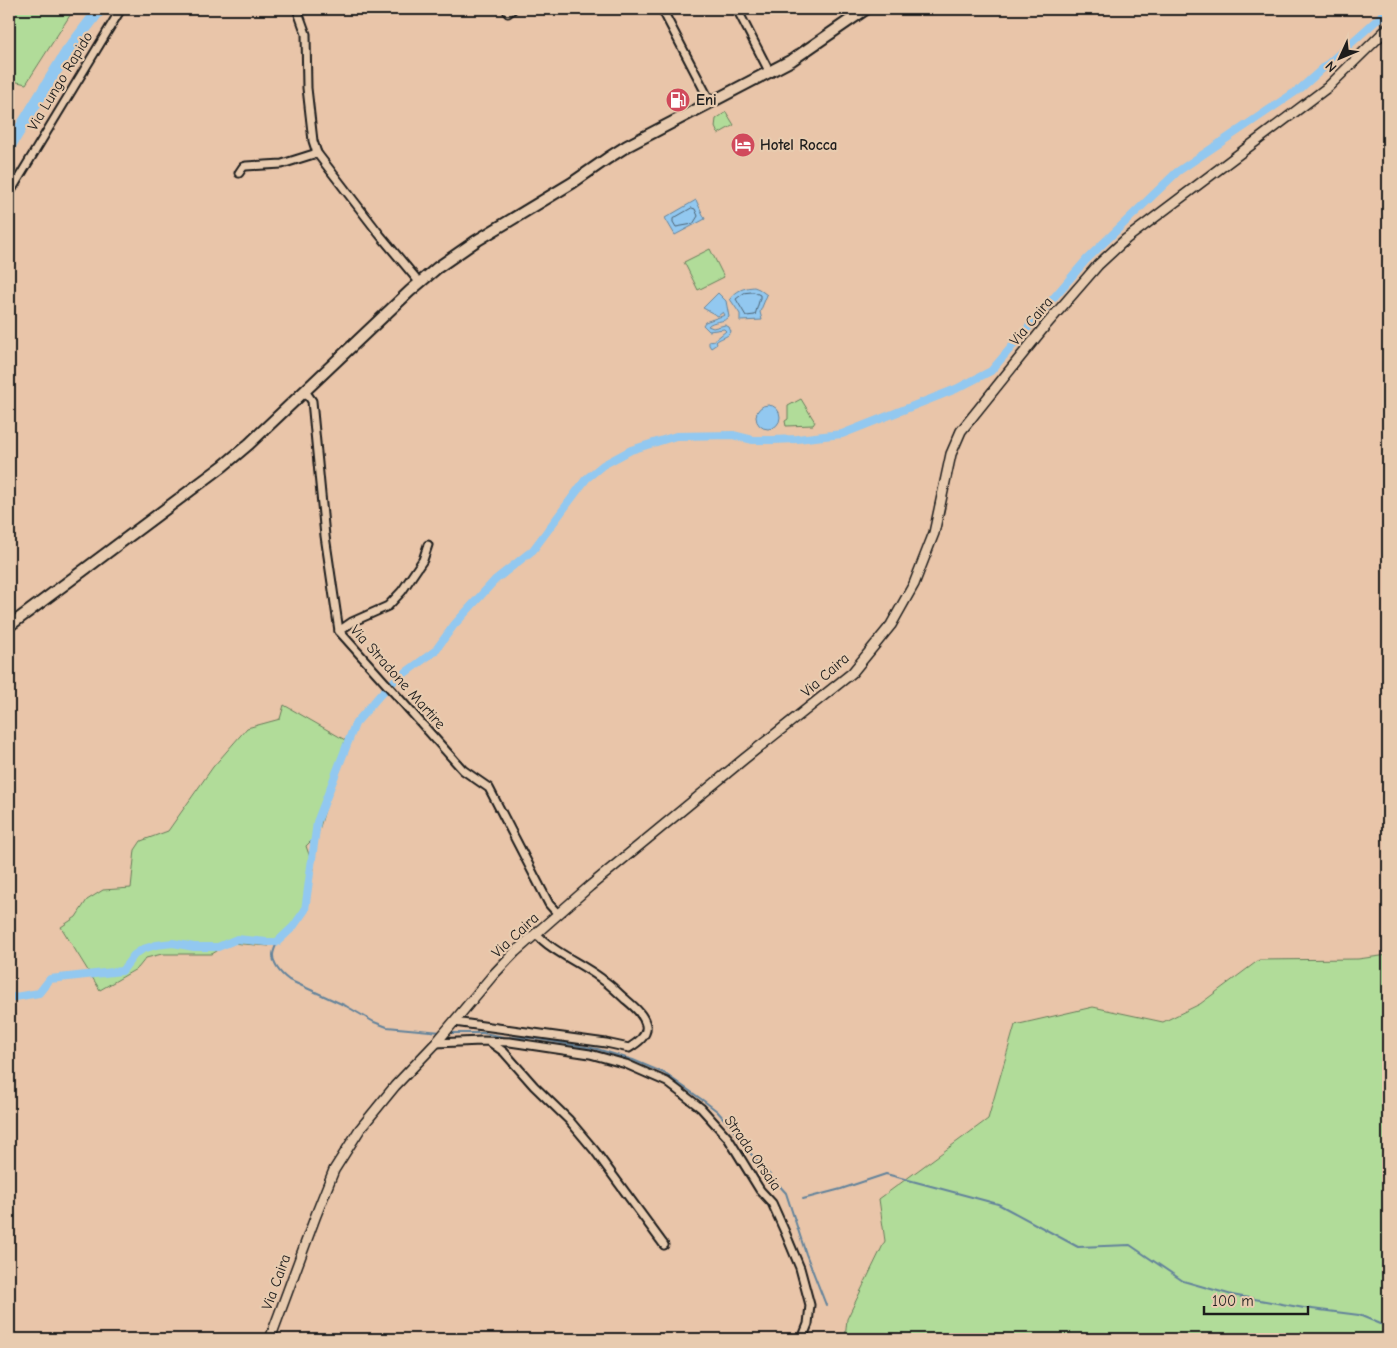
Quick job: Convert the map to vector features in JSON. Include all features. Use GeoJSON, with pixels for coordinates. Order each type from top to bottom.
{"type":"FeatureCollection","features":[{"type":"Feature","properties":{"kind":"main road"},"geometry":{"type":"LineString","coordinates":[[9,626],[223,466],[249,444],[420,283],[476,241],[572,183],[627,146],[770,73],[820,42],[866,9]]}},
{"type":"Feature","properties":{"kind":"street","name":"Via Lungo Rapido"},"geometry":{"type":"LineString","coordinates":[[9,194],[121,9]]}},
{"type":"Feature","properties":{"kind":"street"},"geometry":{"type":"LineString","coordinates":[[298,9],[306,34],[307,88],[313,141],[317,153],[380,235],[420,283]]}},
{"type":"Feature","properties":{"kind":"street"},"geometry":{"type":"LineString","coordinates":[[662,9],[711,103]]}},
{"type":"Feature","properties":{"kind":"street"},"geometry":{"type":"LineString","coordinates":[[737,9],[770,73]]}},
{"type":"Feature","properties":{"kind":"street","name":"Via Caira"},"geometry":{"type":"LineString","coordinates":[[270,1339],[334,1170],[360,1129],[395,1086],[436,1043],[493,975],[536,933],[728,772],[852,673],[890,626],[914,584],[934,533],[951,454],[961,431],[1046,324],[1098,265],[1126,239],[1328,86],[1388,28]]}},
{"type":"Feature","properties":{"kind":"street"},"geometry":{"type":"LineString","coordinates":[[239,173],[246,166],[282,164],[317,153]]}},
{"type":"Feature","properties":{"kind":"street","name":"Via Stradone Martire"},"geometry":{"type":"LineString","coordinates":[[305,391],[312,401],[324,536],[339,631],[463,770],[490,788],[549,904],[558,914]]}},
{"type":"Feature","properties":{"kind":"street"},"geometry":{"type":"LineString","coordinates":[[339,631],[352,622],[388,606],[402,591],[423,560],[428,545]]}},
{"type":"Feature","properties":{"kind":"street"},"geometry":{"type":"LineString","coordinates":[[454,1022],[606,1042],[628,1048],[641,1040],[646,1026],[643,1018],[630,1003],[604,980],[545,942],[536,933]]}},
{"type":"Feature","properties":{"kind":"street"},"geometry":{"type":"LineString","coordinates":[[490,1041],[504,1052],[534,1086],[569,1120],[595,1151],[664,1245]]}},
{"type":"Feature","properties":{"kind":"street","name":"Strada Orsaia"},"geometry":{"type":"LineString","coordinates":[[436,1043],[510,1042],[590,1054],[626,1064],[667,1082],[701,1108],[728,1138],[760,1190],[772,1203],[785,1232],[800,1268],[810,1305],[808,1324],[802,1339]]}},
{"type":"Feature","properties":{"kind":"green space"},"geometry":{"type":"Polygon","coordinates":[[[9,9],[74,9],[26,84],[9,80],[9,9]]]}},
{"type":"Feature","properties":{"kind":"green space"},"geometry":{"type":"Polygon","coordinates":[[[726,112],[734,125],[718,134],[715,127],[716,119],[726,112]]]}},
{"type":"Feature","properties":{"kind":"green space"},"geometry":{"type":"Polygon","coordinates":[[[710,249],[724,277],[698,290],[684,262],[710,249]]]}},
{"type":"Feature","properties":{"kind":"green space"},"geometry":{"type":"Polygon","coordinates":[[[801,399],[815,422],[813,425],[786,426],[788,406],[801,399]]]}},
{"type":"Feature","properties":{"kind":"green space"},"geometry":{"type":"Polygon","coordinates":[[[284,705],[345,740],[318,834],[306,846],[314,869],[300,916],[269,946],[230,943],[212,954],[162,954],[146,958],[138,968],[100,990],[61,927],[76,917],[87,900],[103,890],[131,888],[135,850],[141,841],[168,831],[213,767],[247,728],[280,719],[284,705]]]}},
{"type":"Feature","properties":{"kind":"green space"},"geometry":{"type":"Polygon","coordinates":[[[1388,955],[1388,1339],[845,1339],[847,1319],[885,1241],[879,1199],[988,1119],[1015,1025],[1093,1007],[1163,1022],[1200,1004],[1259,960],[1358,959],[1388,955]]]}},
{"type":"Feature","properties":{"kind":"water"},"geometry":{"type":"Polygon","coordinates":[[[696,200],[705,219],[675,235],[665,218],[696,200]]]}},
{"type":"Feature","properties":{"kind":"water"},"geometry":{"type":"Polygon","coordinates":[[[754,287],[767,295],[760,312],[762,320],[740,321],[740,314],[730,299],[740,290],[754,287]]]}},
{"type":"Feature","properties":{"kind":"water"},"geometry":{"type":"Polygon","coordinates":[[[718,293],[726,301],[729,317],[708,326],[713,328],[725,325],[729,327],[731,332],[718,340],[717,344],[711,348],[709,341],[715,340],[726,331],[724,329],[709,331],[703,325],[705,322],[725,315],[723,312],[718,316],[703,308],[718,293]]]}},
{"type":"Feature","properties":{"kind":"water"},"geometry":{"type":"Polygon","coordinates":[[[768,405],[776,409],[780,417],[776,425],[768,429],[760,425],[756,417],[760,409],[768,405]]]}},
{"type":"Feature","properties":{"kind":"waterway"},"geometry":{"type":"LineString","coordinates":[[9,147],[67,52],[100,9]]}},
{"type":"Feature","properties":{"kind":"waterway"},"geometry":{"type":"LineString","coordinates":[[9,998],[39,993],[50,979],[122,971],[134,955],[143,949],[156,945],[173,943],[194,947],[218,947],[237,939],[277,942],[293,927],[305,910],[317,822],[355,724],[394,681],[435,651],[454,625],[495,580],[533,550],[586,479],[603,465],[631,450],[676,436],[733,435],[753,440],[773,440],[842,434],[956,389],[991,371],[1086,260],[1177,172],[1301,88],[1388,10]]}},
{"type":"Feature","properties":{"kind":"waterway"},"geometry":{"type":"LineString","coordinates":[[277,942],[273,959],[280,972],[289,980],[387,1027],[441,1032]]}},
{"type":"Feature","properties":{"kind":"waterway"},"geometry":{"type":"LineString","coordinates":[[448,1033],[483,1033],[504,1037],[532,1038],[597,1049],[633,1060],[664,1073],[704,1101],[717,1111],[743,1145],[786,1193],[806,1254],[826,1305]]}},
{"type":"Feature","properties":{"kind":"waterway"},"geometry":{"type":"LineString","coordinates":[[803,1199],[886,1174],[998,1204],[1078,1247],[1130,1245],[1183,1281],[1232,1295],[1304,1308],[1359,1315],[1388,1327]]}},
{"type":"Feature","properties":{"kind":"place","name":"Eni"},"geometry":{"type":"Point","coordinates":[678,100]}},
{"type":"Feature","properties":{"kind":"place","name":"Hotel Rocca"},"geometry":{"type":"Point","coordinates":[743,145]}}]}
